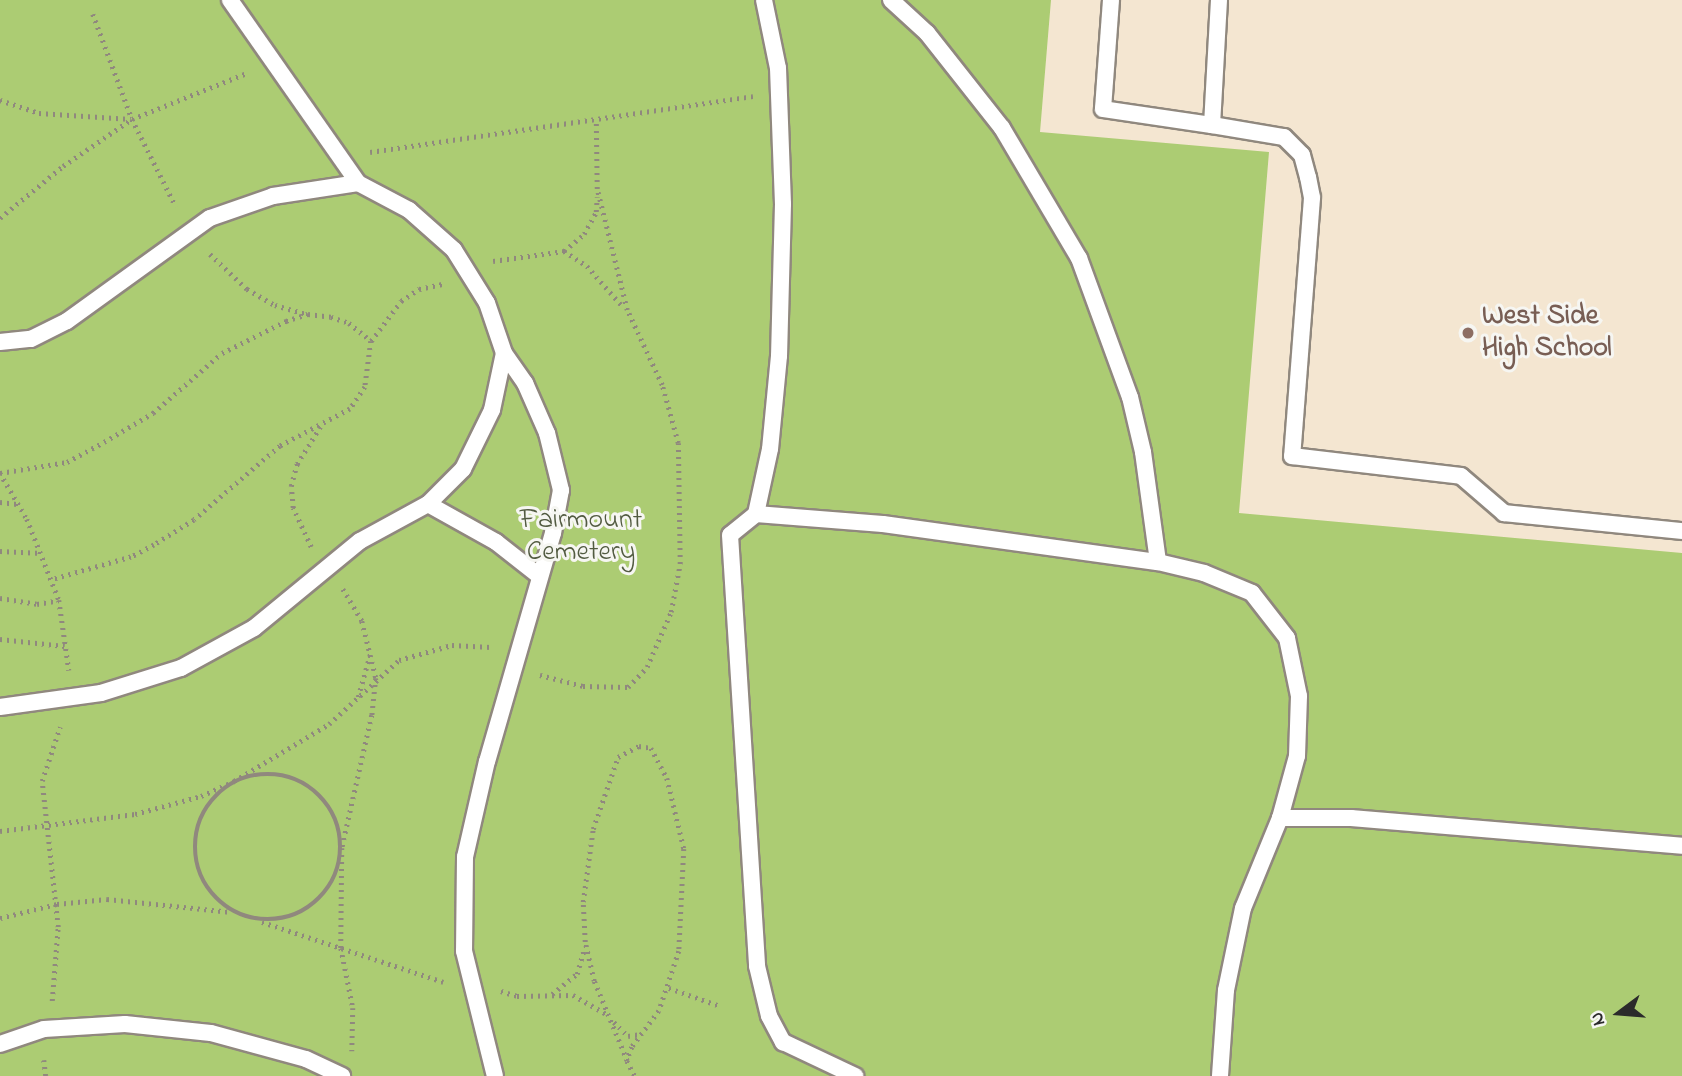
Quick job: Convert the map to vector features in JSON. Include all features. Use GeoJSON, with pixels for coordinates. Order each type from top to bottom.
{"type":"FeatureCollection","features":[{"type":"Feature","properties":{"kind":"lane"},"geometry":{"type":"LineString","coordinates":[[230,0],[358,183],[409,210],[454,250],[487,303],[504,352],[525,383],[547,433],[561,490],[553,533],[538,575],[465,857],[464,951],[495,1076]]}},
{"type":"Feature","properties":{"kind":"lane"},"geometry":{"type":"LineString","coordinates":[[764,0],[778,68],[783,204],[779,356],[769,449],[756,514],[730,535],[757,966],[769,1016],[783,1042],[855,1076]]}},
{"type":"Feature","properties":{"kind":"lane"},"geometry":{"type":"LineString","coordinates":[[891,0],[926,33],[1002,128],[1079,258],[1130,397],[1143,452],[1158,562]]}},
{"type":"Feature","properties":{"kind":"lane"},"geometry":{"type":"LineString","coordinates":[[1111,0],[1103,109],[1284,137],[1302,155],[1312,198],[1292,456],[1461,476],[1504,513],[1682,531]]}},
{"type":"Feature","properties":{"kind":"lane"},"geometry":{"type":"LineString","coordinates":[[1212,125],[1219,0]]}},
{"type":"Feature","properties":{"kind":"lane"},"geometry":{"type":"LineString","coordinates":[[0,342],[31,340],[67,321],[210,218],[272,196],[358,183]]}},
{"type":"Feature","properties":{"kind":"lane"},"geometry":{"type":"LineString","coordinates":[[0,707],[66,700],[181,668],[254,628],[360,541],[428,504],[469,458],[492,410],[504,352]]}},
{"type":"Feature","properties":{"kind":"lane"},"geometry":{"type":"LineString","coordinates":[[428,504],[496,542],[538,575]]}},
{"type":"Feature","properties":{"kind":"lane"},"geometry":{"type":"LineString","coordinates":[[756,514],[872,523],[1158,562],[1204,573],[1252,593],[1287,638],[1298,696],[1297,756],[1280,818],[1243,908],[1226,990],[1220,1076]]}},
{"type":"Feature","properties":{"kind":"lane"},"geometry":{"type":"LineString","coordinates":[[1280,818],[1352,818],[1682,846]]}},
{"type":"Feature","properties":{"kind":"lane"},"geometry":{"type":"LineString","coordinates":[[0,1044],[44,1029],[125,1024],[211,1033],[346,1070]]}},
{"type":"Feature","properties":{"kind":"path"},"geometry":{"type":"LineString","coordinates":[[93,15],[132,119],[180,214]]}},
{"type":"Feature","properties":{"kind":"path"},"geometry":{"type":"LineString","coordinates":[[0,218],[53,173],[132,119],[273,65]]}},
{"type":"Feature","properties":{"kind":"path"},"geometry":{"type":"LineString","coordinates":[[362,153],[757,96]]}},
{"type":"Feature","properties":{"kind":"path"},"geometry":{"type":"LineString","coordinates":[[0,100],[39,113],[132,119]]}},
{"type":"Feature","properties":{"kind":"path"},"geometry":{"type":"LineString","coordinates":[[479,263],[565,251],[584,234],[596,212],[596,119]]}},
{"type":"Feature","properties":{"kind":"path"},"geometry":{"type":"LineString","coordinates":[[533,673],[583,686],[628,687],[647,667],[671,612],[682,519],[678,443],[662,385],[627,310],[597,189]]}},
{"type":"Feature","properties":{"kind":"path"},"geometry":{"type":"LineString","coordinates":[[201,243],[247,289],[275,305],[349,323],[370,341]]}},
{"type":"Feature","properties":{"kind":"path"},"geometry":{"type":"LineString","coordinates":[[565,251],[587,265],[627,310]]}},
{"type":"Feature","properties":{"kind":"path"},"geometry":{"type":"LineString","coordinates":[[51,580],[131,557],[154,545],[194,520],[280,446],[350,410],[365,387],[370,341],[401,300],[419,289],[446,283]]}},
{"type":"Feature","properties":{"kind":"path"},"geometry":{"type":"LineString","coordinates":[[50,1011],[57,904],[44,828],[42,781],[66,700],[69,663],[59,600],[42,553],[0,473],[67,462],[153,413],[222,354],[261,330],[308,314]]}},
{"type":"Feature","properties":{"kind":"path"},"geometry":{"type":"LineString","coordinates":[[313,549],[300,528],[291,486],[297,464],[320,427]]}},
{"type":"Feature","properties":{"kind":"path"},"geometry":{"type":"LineString","coordinates":[[0,502],[18,504]]}},
{"type":"Feature","properties":{"kind":"path"},"geometry":{"type":"LineString","coordinates":[[0,551],[42,553]]}},
{"type":"Feature","properties":{"kind":"path"},"geometry":{"type":"LineString","coordinates":[[258,920],[277,921],[302,913],[322,898],[336,876],[376,678],[371,648],[338,583]]}},
{"type":"Feature","properties":{"kind":"path"},"geometry":{"type":"LineString","coordinates":[[0,598],[37,604],[59,600]]}},
{"type":"Feature","properties":{"kind":"path"},"geometry":{"type":"LineString","coordinates":[[0,639],[65,646]]}},
{"type":"Feature","properties":{"kind":"path"},"geometry":{"type":"LineString","coordinates":[[233,912],[213,896],[200,874],[195,844],[200,818],[214,797],[234,782],[302,743],[399,660],[429,649],[452,645],[495,648]]}},
{"type":"Feature","properties":{"kind":"path"},"geometry":{"type":"LineString","coordinates":[[358,697],[371,648]]}},
{"type":"Feature","properties":{"kind":"path"},"geometry":{"type":"LineString","coordinates":[[552,994],[577,974],[585,942],[586,870],[597,818],[618,757],[627,749],[651,748],[675,802],[684,849],[679,951],[669,988],[627,1061]]}},
{"type":"Feature","properties":{"kind":"path"},"geometry":{"type":"LineString","coordinates":[[0,831],[44,828],[168,807],[234,782],[277,774],[301,781],[325,800],[338,822],[342,848],[341,948],[355,1032],[346,1070]]}},
{"type":"Feature","properties":{"kind":"path"},"geometry":{"type":"LineString","coordinates":[[0,918],[57,904],[146,901],[233,912],[454,985]]}},
{"type":"Feature","properties":{"kind":"path"},"geometry":{"type":"LineString","coordinates":[[585,942],[594,981],[635,1076]]}},
{"type":"Feature","properties":{"kind":"path"},"geometry":{"type":"LineString","coordinates":[[669,988],[720,1006]]}},
{"type":"Feature","properties":{"kind":"path"},"geometry":{"type":"LineString","coordinates":[[493,989],[517,996],[552,994],[585,999],[628,1036],[642,1034]]}},
{"type":"Feature","properties":{"kind":"green space","name":"Fairmount Cemetery"},"geometry":{"type":"Polygon","coordinates":[[[0,0],[1051,0],[1040,132],[1269,152],[1239,513],[1682,553],[1682,1076],[0,1076],[0,0]]]}},
{"type":"Feature","properties":{"kind":"place","name":"West Side High School"},"geometry":{"type":"Point","coordinates":[1468,333]}}]}
